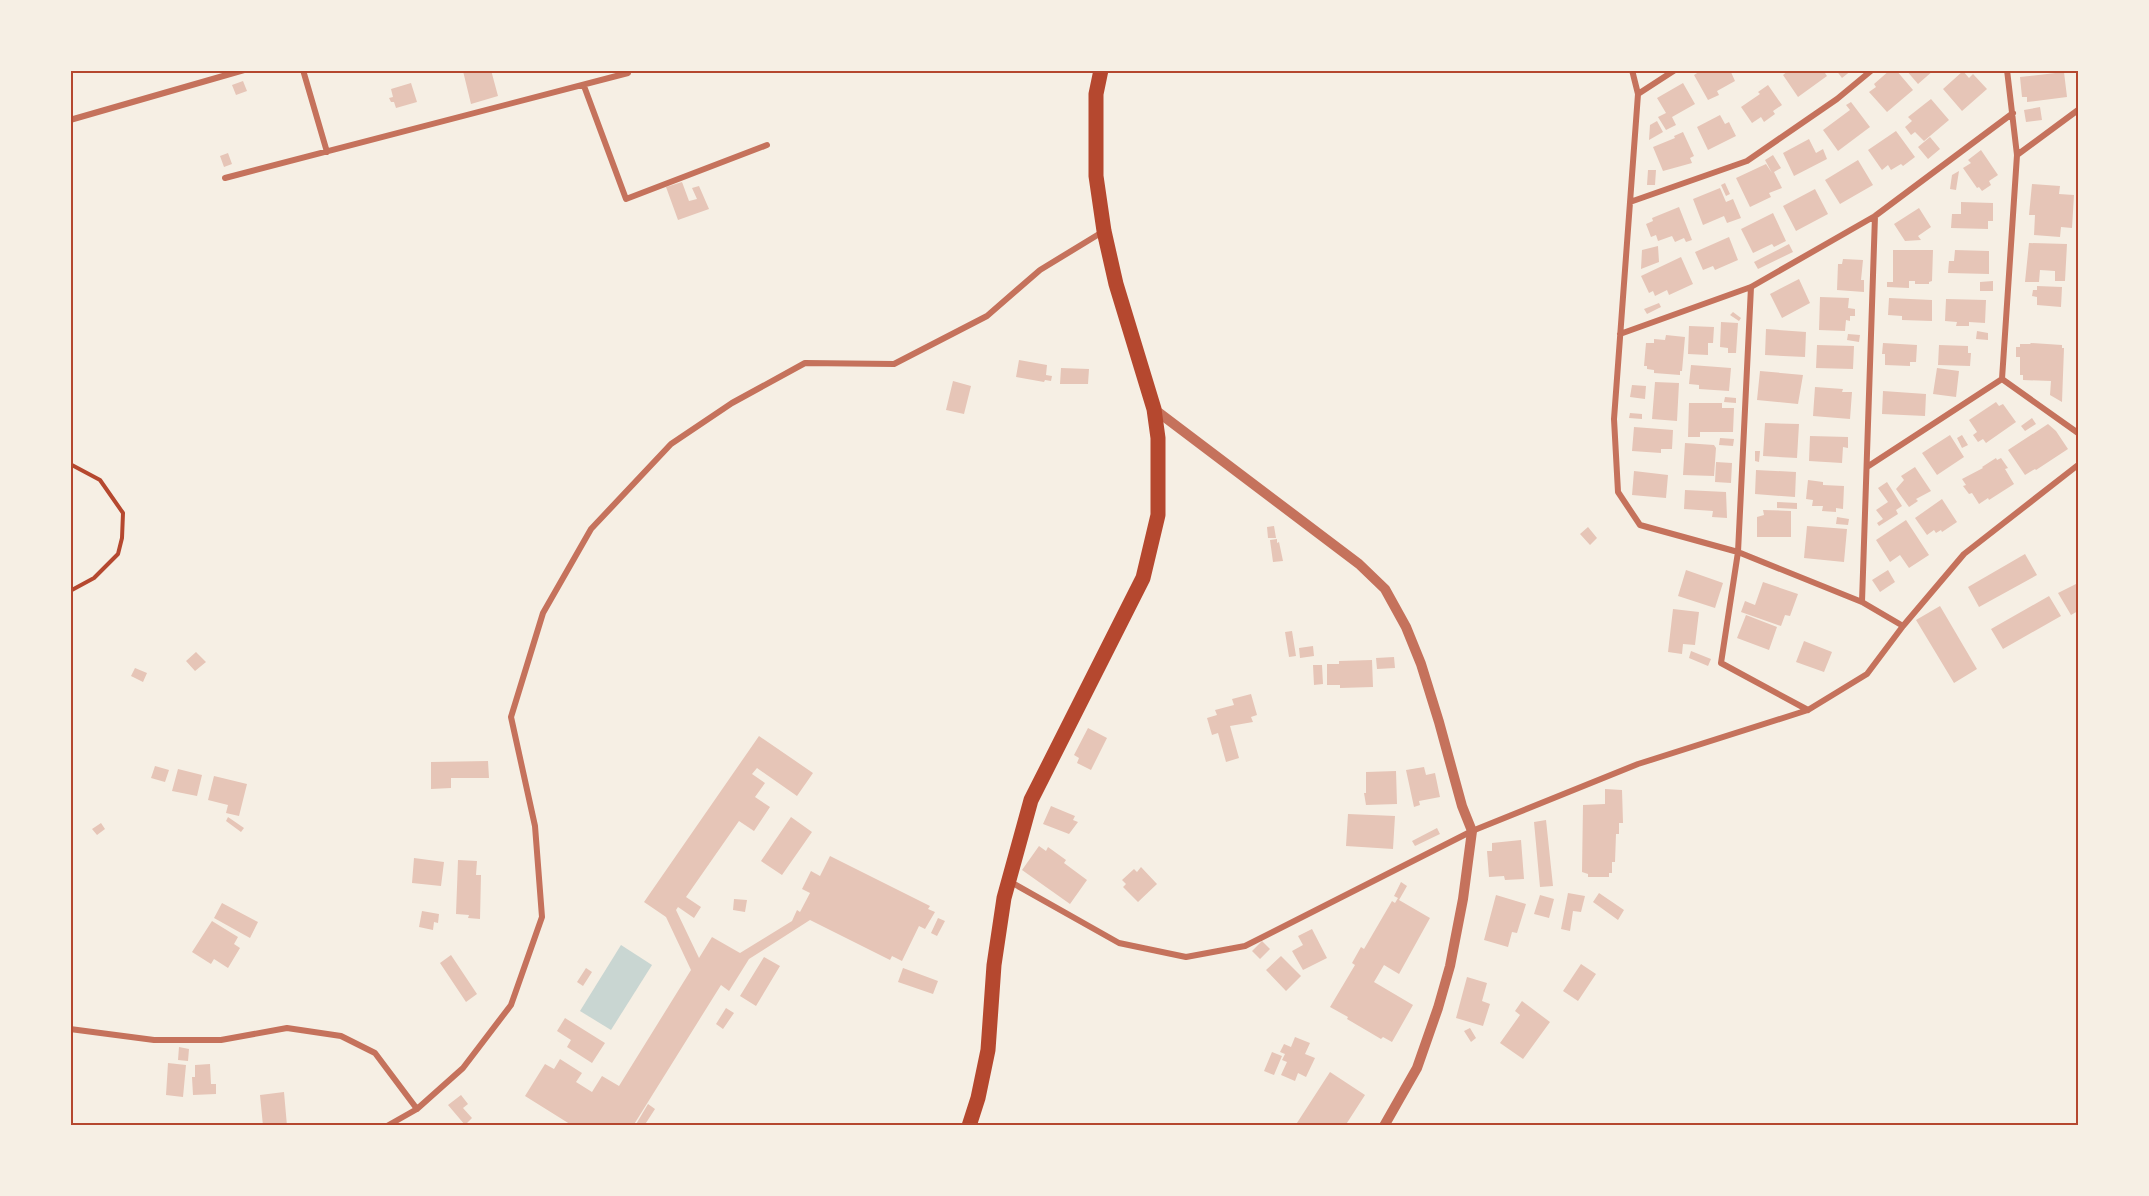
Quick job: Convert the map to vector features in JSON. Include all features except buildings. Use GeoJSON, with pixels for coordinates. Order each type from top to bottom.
{"type":"FeatureCollection","features":[{"type":"Feature","properties":{"kind":"main road"},"geometry":{"type":"LineString","coordinates":[[969,1125],[978,1098],[988,1050],[993,965],[1008,880],[1031,800],[1143,578],[1158,515],[1158,438],[1154,409],[1116,284],[1104,231],[1096,176],[1096,94],[1101,70]]}},
{"type":"Feature","properties":{"kind":"street"},"geometry":{"type":"LineString","coordinates":[[70,120],[244,70]]}},
{"type":"Feature","properties":{"kind":"street"},"geometry":{"type":"LineString","coordinates":[[303,70],[327,152]]}},
{"type":"Feature","properties":{"kind":"street"},"geometry":{"type":"LineString","coordinates":[[1632,70],[1638,94],[1614,418],[1618,492],[1640,525],[1738,552],[1862,602],[1903,626]]}},
{"type":"Feature","properties":{"kind":"street"},"geometry":{"type":"LineString","coordinates":[[1638,94],[1675,70]]}},
{"type":"Feature","properties":{"kind":"street"},"geometry":{"type":"LineString","coordinates":[[1630,202],[1747,161],[1837,99],[1872,70]]}},
{"type":"Feature","properties":{"kind":"street"},"geometry":{"type":"LineString","coordinates":[[2002,378],[2017,155],[2007,70]]}},
{"type":"Feature","properties":{"kind":"street"},"geometry":{"type":"LineString","coordinates":[[225,178],[628,73]]}},
{"type":"Feature","properties":{"kind":"street"},"geometry":{"type":"LineString","coordinates":[[584,86],[626,199],[767,145]]}},
{"type":"Feature","properties":{"kind":"street"},"geometry":{"type":"LineString","coordinates":[[2017,155],[2079,110]]}},
{"type":"Feature","properties":{"kind":"street"},"geometry":{"type":"LineString","coordinates":[[1620,334],[1751,287],[1875,216],[2013,113]]}},
{"type":"Feature","properties":{"kind":"street"},"geometry":{"type":"LineString","coordinates":[[1862,602],[1875,216]]}},
{"type":"Feature","properties":{"kind":"street"},"geometry":{"type":"LineString","coordinates":[[387,1125],[417,1109],[463,1068],[511,1005],[542,916],[535,826],[511,717],[543,613],[591,529],[671,444],[732,403],[806,363],[894,364],[987,316],[1040,270],[1104,231]]}},
{"type":"Feature","properties":{"kind":"street"},"geometry":{"type":"LineString","coordinates":[[1751,287],[1738,552],[1721,663],[1808,710]]}},
{"type":"Feature","properties":{"kind":"street"},"geometry":{"type":"LineString","coordinates":[[2002,378],[2079,433]]}},
{"type":"Feature","properties":{"kind":"street"},"geometry":{"type":"LineString","coordinates":[[1867,467],[2002,378]]}},
{"type":"Feature","properties":{"kind":"street"},"geometry":{"type":"LineString","coordinates":[[1154,409],[1359,564],[1385,589],[1406,627],[1421,664],[1462,806],[1472,831],[1463,899],[1450,966],[1438,1008],[1417,1068],[1384,1125]]}},
{"type":"Feature","properties":{"kind":"street"},"geometry":{"type":"LineString","coordinates":[[1008,880],[1119,943],[1186,957],[1245,946],[1472,831],[1638,764],[1808,710],[1867,674],[1903,626],[1965,554],[2079,465]]}},
{"type":"Feature","properties":{"kind":"street"},"geometry":{"type":"LineString","coordinates":[[70,1029],[154,1040],[221,1040],[287,1028],[341,1036],[375,1053],[417,1109]]}},
{"type":"Feature","properties":{"kind":"path"},"geometry":{"type":"LineString","coordinates":[[70,464],[100,480],[123,513],[122,538],[117,554],[94,578],[70,591]]}},
{"type":"Feature","properties":{"kind":"shaded area"},"geometry":{"type":"Polygon","coordinates":[[[621,945],[652,965],[611,1030],[580,1011],[621,945]]]}}]}
